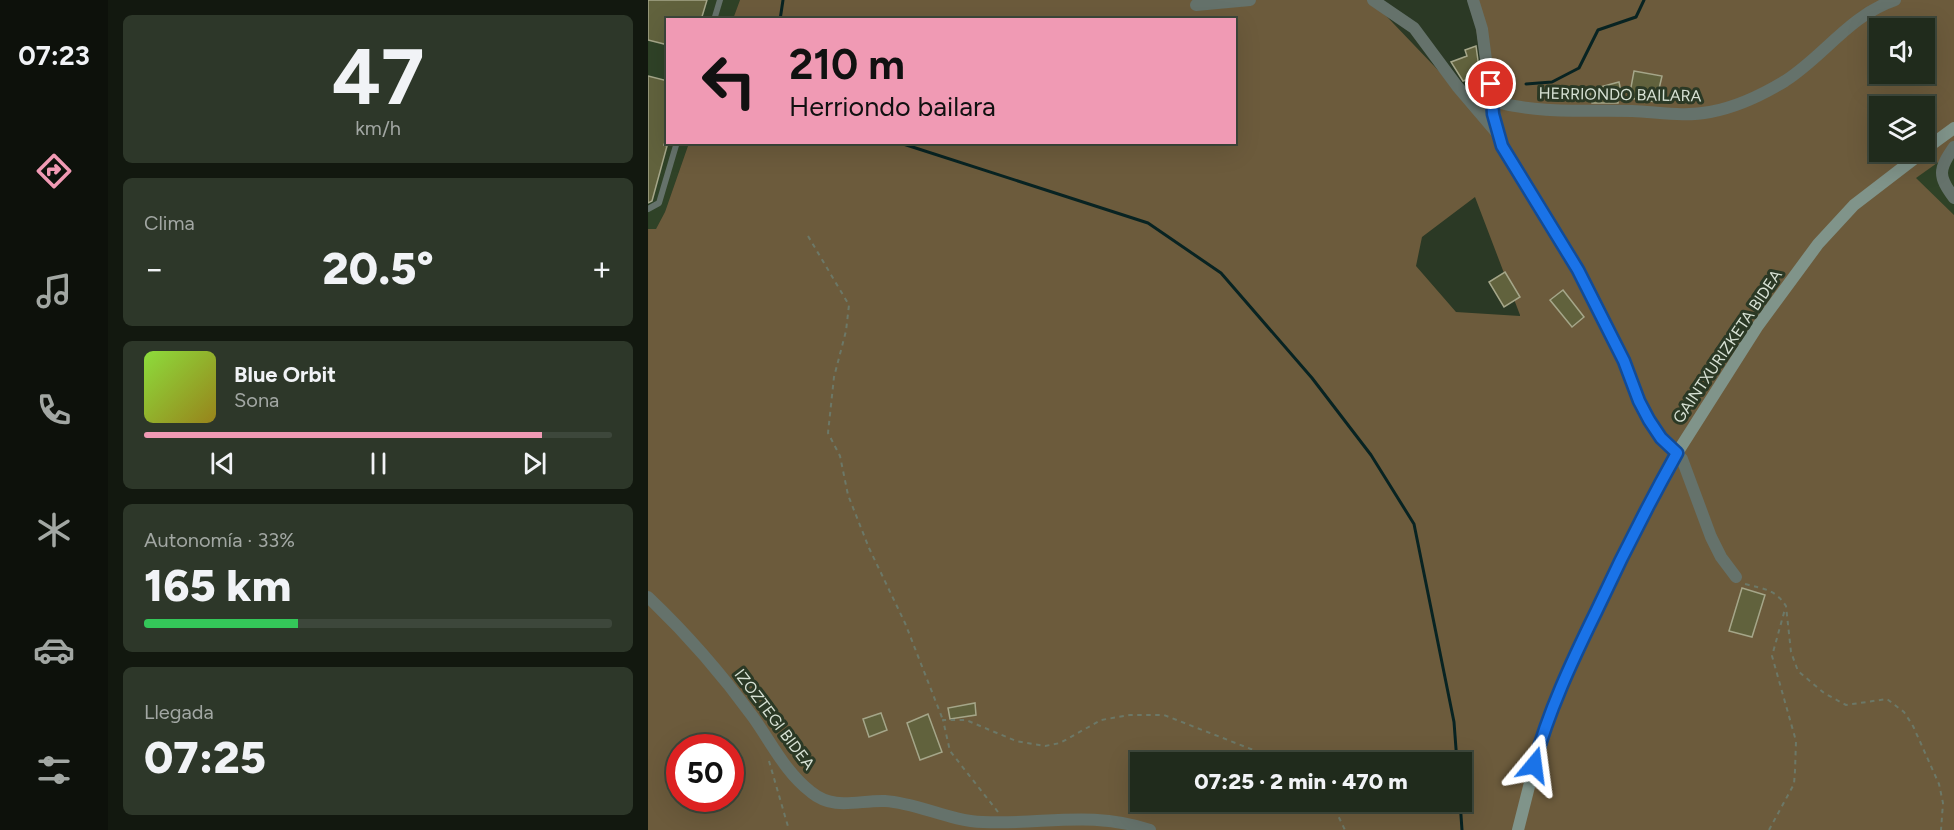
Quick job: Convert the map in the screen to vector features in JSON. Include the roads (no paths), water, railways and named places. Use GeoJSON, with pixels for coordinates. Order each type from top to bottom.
{"type":"FeatureCollection","features":[{"type":"Feature","properties":{"kind":"main road","name":"GAINTXURIZKETA BIDEA"},"geometry":{"type":"LineString","coordinates":[[1935,143],[1954,128]]}},
{"type":"Feature","properties":{"kind":"main road","name":"GAINTXURIZKETA BIDEA"},"geometry":{"type":"LineString","coordinates":[[1518,830],[1540,743],[1570,665],[1641,519],[1677,453],[1757,327],[1818,244],[1854,206],[1910,162]]}},
{"type":"Feature","properties":{"kind":"street"},"geometry":{"type":"LineString","coordinates":[[1197,5],[1250,0]]}},
{"type":"Feature","properties":{"kind":"street"},"geometry":{"type":"LineString","coordinates":[[1373,0],[1414,28],[1457,86],[1497,134]]}},
{"type":"Feature","properties":{"kind":"street"},"geometry":{"type":"LineString","coordinates":[[1473,0],[1487,56],[1497,134],[1502,146],[1580,274],[1624,361],[1649,420],[1661,438],[1677,453],[1687,470],[1711,537],[1721,557],[1736,577]]}},
{"type":"Feature","properties":{"kind":"street","name":"HERRIONDO BAILARA"},"geometry":{"type":"LineString","coordinates":[[1492,101],[1551,112],[1709,112],[1750,100],[1787,80],[1855,21],[1879,6],[1895,0]]}},
{"type":"Feature","properties":{"kind":"street"},"geometry":{"type":"LineString","coordinates":[[1954,147],[1942,164],[1941,176],[1954,198]]}},
{"type":"Feature","properties":{"kind":"street","name":"IZOZTEGI BIDEA"},"geometry":{"type":"LineString","coordinates":[[648,597],[703,652],[755,720],[771,746],[810,792],[824,801],[838,805],[886,801],[957,819],[1006,822],[1092,818],[1150,830]]}},
{"type":"Feature","properties":{"kind":"lane"},"geometry":{"type":"LineString","coordinates":[[715,18],[720,0]]}},
{"type":"Feature","properties":{"kind":"lane"},"geometry":{"type":"LineString","coordinates":[[648,209],[659,203],[676,144]]}},
{"type":"Feature","properties":{"kind":"waterway"},"geometry":{"type":"LineString","coordinates":[[780,18],[783,0]]}},
{"type":"Feature","properties":{"kind":"waterway"},"geometry":{"type":"LineString","coordinates":[[1526,84],[1552,82],[1579,68],[1598,30],[1636,17],[1644,0]]}},
{"type":"Feature","properties":{"kind":"waterway"},"geometry":{"type":"LineString","coordinates":[[903,144],[1148,223],[1221,273],[1312,378],[1371,455],[1414,524],[1454,722],[1456,752]]}},
{"type":"Feature","properties":{"kind":"waterway"},"geometry":{"type":"LineString","coordinates":[[1461,812],[1462,830]]}}]}
